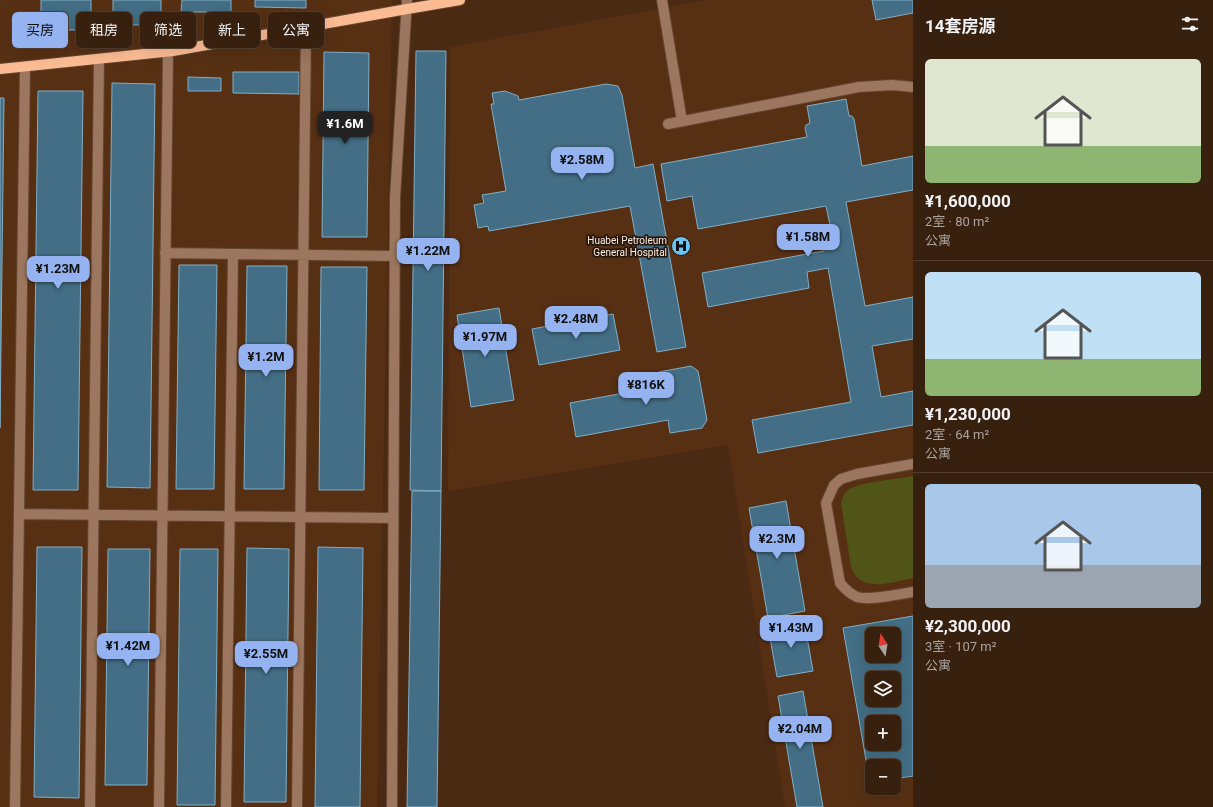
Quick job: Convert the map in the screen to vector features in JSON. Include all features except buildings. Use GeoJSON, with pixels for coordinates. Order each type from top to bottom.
{"type":"FeatureCollection","features":[{"type":"Feature","properties":{"kind":"main road"},"geometry":{"type":"LineString","coordinates":[[324,23],[407,4],[460,0]]}},
{"type":"Feature","properties":{"kind":"main road"},"geometry":{"type":"LineString","coordinates":[[0,69],[168,52],[268,34]]}},
{"type":"Feature","properties":{"kind":"street"},"geometry":{"type":"LineString","coordinates":[[662,0],[682,121]]}},
{"type":"Feature","properties":{"kind":"street"},"geometry":{"type":"LineString","coordinates":[[392,807],[395,198],[407,4]]}},
{"type":"Feature","properties":{"kind":"street"},"geometry":{"type":"LineString","coordinates":[[297,807],[306,48]]}},
{"type":"Feature","properties":{"kind":"street"},"geometry":{"type":"LineString","coordinates":[[158,807],[168,52]]}},
{"type":"Feature","properties":{"kind":"street"},"geometry":{"type":"LineString","coordinates":[[90,807],[99,59]]}},
{"type":"Feature","properties":{"kind":"street"},"geometry":{"type":"LineString","coordinates":[[15,807],[25,66]]}},
{"type":"Feature","properties":{"kind":"street"},"geometry":{"type":"LineString","coordinates":[[668,124],[859,87],[913,87]]}},
{"type":"Feature","properties":{"kind":"street"},"geometry":{"type":"LineString","coordinates":[[165,253],[394,256]]}},
{"type":"Feature","properties":{"kind":"street"},"geometry":{"type":"LineString","coordinates":[[226,807],[233,254]]}},
{"type":"Feature","properties":{"kind":"street"},"geometry":{"type":"LineString","coordinates":[[913,464],[857,474],[841,479],[834,485],[826,502],[840,583],[846,591],[858,597],[878,598],[913,592]]}},
{"type":"Feature","properties":{"kind":"street"},"geometry":{"type":"LineString","coordinates":[[19,514],[393,518]]}},
{"type":"Feature","properties":{"kind":"shaded area"},"geometry":{"type":"Polygon","coordinates":[[[0,0],[392,0],[377,807],[0,807],[0,0]]]}},
{"type":"Feature","properties":{"kind":"shaded area","name":"Huabei Petroleum General Hospital"},"geometry":{"type":"Polygon","coordinates":[[[707,0],[913,0],[913,807],[785,807],[728,445],[448,491],[450,47],[707,0]]]}},
{"type":"Feature","properties":{"kind":"green space"},"geometry":{"type":"Polygon","coordinates":[[[913,476],[913,578],[878,584],[862,581],[855,575],[851,567],[841,503],[845,494],[853,487],[879,481],[913,476]]]}},
{"type":"Feature","properties":{"kind":"place","name":"Huabei Petroleum General Hospital"},"geometry":{"type":"Point","coordinates":[681,246]}}]}
